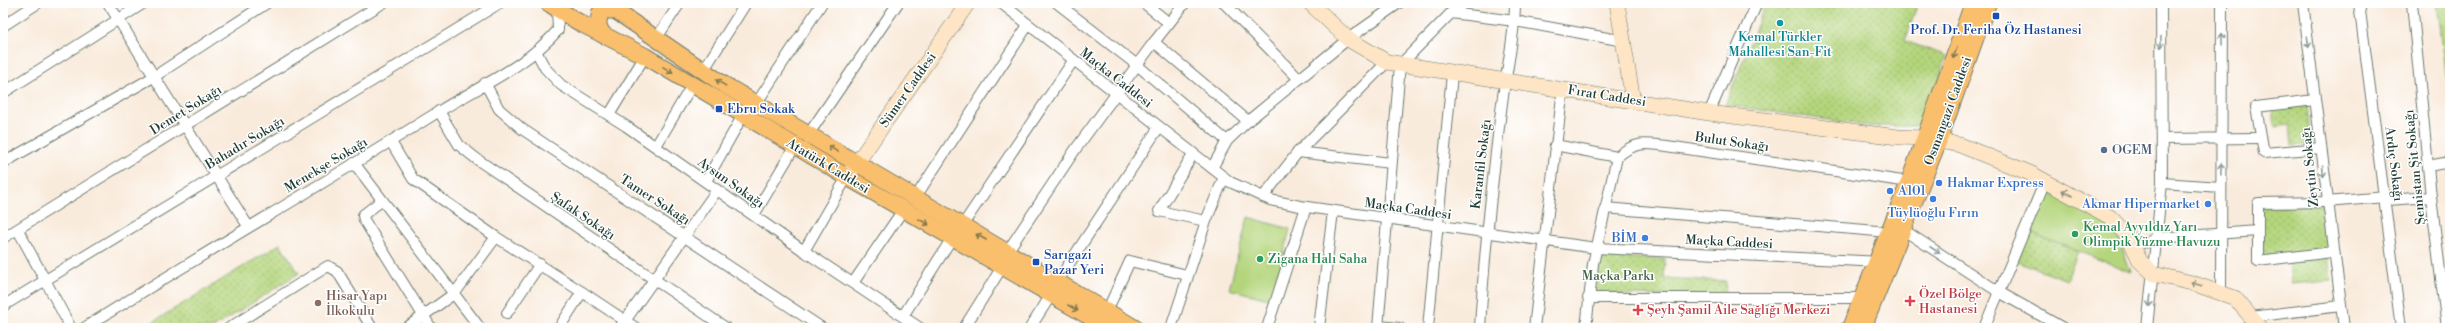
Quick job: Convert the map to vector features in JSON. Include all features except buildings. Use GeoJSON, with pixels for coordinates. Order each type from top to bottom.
{"type":"FeatureCollection","features":[{"type":"Feature","properties":{"kind":"main road","name":"Osmangazi Caddesi"},"geometry":{"type":"LineString","coordinates":[[1896,230],[1909,182],[1932,139],[1973,3]]}},
{"type":"Feature","properties":{"kind":"main road","name":"Osmangazi Caddesi"},"geometry":{"type":"LineString","coordinates":[[1863,328],[1883,262],[1988,3]]}},
{"type":"Feature","properties":{"kind":"main road","name":"Atatürk Caddesi"},"geometry":{"type":"LineString","coordinates":[[553,6],[645,56],[952,238],[1005,259]]}},
{"type":"Feature","properties":{"kind":"main road","name":"Atatürk Caddesi"},"geometry":{"type":"LineString","coordinates":[[610,7],[703,71],[756,104],[962,226],[1005,259],[1054,288],[1109,328]]}},
{"type":"Feature","properties":{"kind":"main road"},"geometry":{"type":"LineString","coordinates":[[603,34],[598,25],[600,13],[610,7]]}},
{"type":"Feature","properties":{"kind":"main road","name":"Osmangazi Caddesi"},"geometry":{"type":"LineString","coordinates":[[1850,328],[1861,298],[1883,262]]}},
{"type":"Feature","properties":{"kind":"main road","name":"Atatürk Caddesi"},"geometry":{"type":"LineString","coordinates":[[1054,288],[1107,312],[1135,328]]}},
{"type":"Feature","properties":{"kind":"street"},"geometry":{"type":"LineString","coordinates":[[3,26],[38,3]]}},
{"type":"Feature","properties":{"kind":"street"},"geometry":{"type":"LineString","coordinates":[[108,3],[187,125],[248,226]]}},
{"type":"Feature","properties":{"kind":"street"},"geometry":{"type":"LineString","coordinates":[[3,93],[118,18],[144,3]]}},
{"type":"Feature","properties":{"kind":"street"},"geometry":{"type":"LineString","coordinates":[[3,163],[155,76],[267,3]]}},
{"type":"Feature","properties":{"kind":"street","name":"Demet Sokağı"},"geometry":{"type":"LineString","coordinates":[[3,238],[383,3]]}},
{"type":"Feature","properties":{"kind":"street","name":"Bahadır Sokağı"},"geometry":{"type":"LineString","coordinates":[[3,306],[217,174],[500,3]]}},
{"type":"Feature","properties":{"kind":"street"},"geometry":{"type":"LineString","coordinates":[[656,39],[680,3]]}},
{"type":"Feature","properties":{"kind":"street"},"geometry":{"type":"LineString","coordinates":[[703,71],[746,3]]}},
{"type":"Feature","properties":{"kind":"street"},"geometry":{"type":"LineString","coordinates":[[756,104],[822,3]]}},
{"type":"Feature","properties":{"kind":"street"},"geometry":{"type":"LineString","coordinates":[[808,135],[898,3]]}},
{"type":"Feature","properties":{"kind":"street","name":"Sümer Caddesi"},"geometry":{"type":"LineString","coordinates":[[847,177],[968,3]]}},
{"type":"Feature","properties":{"kind":"street","name":"Maçka Caddesi"},"geometry":{"type":"LineString","coordinates":[[1001,3],[1224,177],[1263,197],[1306,207],[1486,234],[1596,248],[1883,262]]}},
{"type":"Feature","properties":{"kind":"street"},"geometry":{"type":"LineString","coordinates":[[1057,3],[1137,65],[1227,141]]}},
{"type":"Feature","properties":{"kind":"street"},"geometry":{"type":"LineString","coordinates":[[1144,3],[1169,23]]}},
{"type":"Feature","properties":{"kind":"street"},"geometry":{"type":"LineString","coordinates":[[964,328],[1005,259],[1075,150],[1154,42],[1186,3]]}},
{"type":"Feature","properties":{"kind":"street"},"geometry":{"type":"LineString","coordinates":[[1224,3],[1299,79]]}},
{"type":"Feature","properties":{"kind":"street","name":"Fırat Caddesi"},"geometry":{"type":"LineString","coordinates":[[1310,3],[1348,39],[1394,64],[1504,82],[1563,89],[1709,113],[1898,137],[1932,139],[1960,145],[2045,181],[2110,217],[2133,244],[2140,261],[2154,274]]}},
{"type":"Feature","properties":{"kind":"street"},"geometry":{"type":"LineString","coordinates":[[1212,168],[1227,141],[1248,121],[1348,39],[1399,3]]}},
{"type":"Feature","properties":{"kind":"street"},"geometry":{"type":"LineString","coordinates":[[1263,197],[1298,152],[1394,64],[1464,3]]}},
{"type":"Feature","properties":{"kind":"street","name":"Karanfil Sokağı"},"geometry":{"type":"LineString","coordinates":[[1480,328],[1486,234],[1504,82],[1515,21],[1515,3]]}},
{"type":"Feature","properties":{"kind":"street"},"geometry":{"type":"LineString","coordinates":[[1617,3],[1633,101]]}},
{"type":"Feature","properties":{"kind":"street"},"geometry":{"type":"LineString","coordinates":[[1709,113],[1757,3]]}},
{"type":"Feature","properties":{"kind":"street"},"geometry":{"type":"LineString","coordinates":[[2147,328],[2154,274],[2162,183],[2161,3]]}},
{"type":"Feature","properties":{"kind":"street"},"geometry":{"type":"LineString","coordinates":[[2221,292],[2222,3]]}},
{"type":"Feature","properties":{"kind":"street","name":"Zeytin Sokağı"},"geometry":{"type":"LineString","coordinates":[[2303,3],[2322,148],[2332,252],[2344,328]]}},
{"type":"Feature","properties":{"kind":"street","name":"Ardıç Sokağı"},"geometry":{"type":"LineString","coordinates":[[2359,3],[2386,199],[2401,328]]}},
{"type":"Feature","properties":{"kind":"street","name":"Şemistan Şit Sokağı"},"geometry":{"type":"LineString","coordinates":[[2412,3],[2431,197],[2447,310],[2447,328]]}},
{"type":"Feature","properties":{"kind":"street","name":"Menekşe Sokağı"},"geometry":{"type":"LineString","coordinates":[[84,328],[248,226],[391,142],[536,51],[558,30],[553,6]]}},
{"type":"Feature","properties":{"kind":"street"},"geometry":{"type":"LineString","coordinates":[[1452,13],[1515,21],[1624,41]]}},
{"type":"Feature","properties":{"kind":"street"},"geometry":{"type":"LineString","coordinates":[[915,198],[1028,25]]}},
{"type":"Feature","properties":{"kind":"street"},"geometry":{"type":"LineString","coordinates":[[1154,42],[1248,121]]}},
{"type":"Feature","properties":{"kind":"street","name":"Aysun Sokağı"},"geometry":{"type":"LineString","coordinates":[[536,51],[545,68],[561,85],[656,146],[804,251],[920,328]]}},
{"type":"Feature","properties":{"kind":"street"},"geometry":{"type":"LineString","coordinates":[[609,115],[645,56]]}},
{"type":"Feature","properties":{"kind":"street"},"geometry":{"type":"LineString","coordinates":[[962,226],[1074,61]]}},
{"type":"Feature","properties":{"kind":"street"},"geometry":{"type":"LineString","coordinates":[[1394,64],[1391,163],[1378,327],[1400,328]]}},
{"type":"Feature","properties":{"kind":"street"},"geometry":{"type":"LineString","coordinates":[[1428,328],[1452,74]]}},
{"type":"Feature","properties":{"kind":"street","name":"Tamer Sokağı"},"geometry":{"type":"LineString","coordinates":[[485,83],[499,109],[522,130],[684,235],[822,328]]}},
{"type":"Feature","properties":{"kind":"street"},"geometry":{"type":"LineString","coordinates":[[656,146],[692,85]]}},
{"type":"Feature","properties":{"kind":"street"},"geometry":{"type":"LineString","coordinates":[[1534,328],[1554,145],[1563,89]]}},
{"type":"Feature","properties":{"kind":"street"},"geometry":{"type":"LineString","coordinates":[[2315,100],[2256,107],[2264,153],[2322,148]]}},
{"type":"Feature","properties":{"kind":"street","name":"Şafak Sokağı"},"geometry":{"type":"LineString","coordinates":[[439,111],[459,145],[558,215],[726,328]]}},
{"type":"Feature","properties":{"kind":"street"},"geometry":{"type":"LineString","coordinates":[[706,181],[743,115]]}},
{"type":"Feature","properties":{"kind":"street"},"geometry":{"type":"LineString","coordinates":[[1030,328],[1158,126]]}},
{"type":"Feature","properties":{"kind":"street"},"geometry":{"type":"LineString","coordinates":[[2162,139],[2261,138]]}},
{"type":"Feature","properties":{"kind":"street"},"geometry":{"type":"LineString","coordinates":[[391,142],[413,179],[496,237],[582,292],[623,324],[636,328]]}},
{"type":"Feature","properties":{"kind":"street","name":"Bulut Sokağı"},"geometry":{"type":"LineString","coordinates":[[1617,157],[1627,148],[1639,144],[1646,144],[1750,157],[1909,182]]}},
{"type":"Feature","properties":{"kind":"street"},"geometry":{"type":"LineString","coordinates":[[1554,145],[1617,157],[1596,248],[1588,298],[1586,328]]}},
{"type":"Feature","properties":{"kind":"street"},"geometry":{"type":"LineString","coordinates":[[754,215],[795,146]]}},
{"type":"Feature","properties":{"kind":"street"},"geometry":{"type":"LineString","coordinates":[[1298,152],[1391,163]]}},
{"type":"Feature","properties":{"kind":"street"},"geometry":{"type":"LineString","coordinates":[[1194,154],[1159,211],[1206,220]]}},
{"type":"Feature","properties":{"kind":"street"},"geometry":{"type":"LineString","coordinates":[[2428,166],[2450,162]]}},
{"type":"Feature","properties":{"kind":"street"},"geometry":{"type":"LineString","coordinates":[[354,163],[381,201],[455,293],[480,328]]}},
{"type":"Feature","properties":{"kind":"street"},"geometry":{"type":"LineString","coordinates":[[804,251],[847,177]]}},
{"type":"Feature","properties":{"kind":"street"},"geometry":{"type":"LineString","coordinates":[[1170,328],[1206,220],[1224,177]]}},
{"type":"Feature","properties":{"kind":"street"},"geometry":{"type":"LineString","coordinates":[[1984,328],[2045,181]]}},
{"type":"Feature","properties":{"kind":"street"},"geometry":{"type":"LineString","coordinates":[[2162,183],[2221,186]]}},
{"type":"Feature","properties":{"kind":"street"},"geometry":{"type":"LineString","coordinates":[[623,324],[717,190]]}},
{"type":"Feature","properties":{"kind":"street"},"geometry":{"type":"LineString","coordinates":[[2332,252],[2258,260],[2258,203],[2326,202],[2431,197]]}},
{"type":"Feature","properties":{"kind":"street"},"geometry":{"type":"LineString","coordinates":[[381,201],[366,211],[363,215],[364,220],[431,328]]}},
{"type":"Feature","properties":{"kind":"street"},"geometry":{"type":"LineString","coordinates":[[1268,328],[1306,207]]}},
{"type":"Feature","properties":{"kind":"street"},"geometry":{"type":"LineString","coordinates":[[1605,208],[1896,230],[1999,292],[2063,328]]}},
{"type":"Feature","properties":{"kind":"street"},"geometry":{"type":"LineString","coordinates":[[853,283],[903,210]]}},
{"type":"Feature","properties":{"kind":"street"},"geometry":{"type":"LineString","coordinates":[[1319,328],[1333,211]]}},
{"type":"Feature","properties":{"kind":"street"},"geometry":{"type":"LineString","coordinates":[[18,230],[47,280],[71,328]]}},
{"type":"Feature","properties":{"kind":"street"},"geometry":{"type":"LineString","coordinates":[[2133,244],[2148,242],[2156,238],[2221,235],[2258,231]]}},
{"type":"Feature","properties":{"kind":"street"},"geometry":{"type":"LineString","coordinates":[[406,328],[455,293],[496,237]]}},
{"type":"Feature","properties":{"kind":"street"},"geometry":{"type":"LineString","coordinates":[[903,316],[952,238]]}},
{"type":"Feature","properties":{"kind":"street"},"geometry":{"type":"LineString","coordinates":[[1107,312],[1127,264],[1130,261],[1187,275]]}},
{"type":"Feature","properties":{"kind":"street"},"geometry":{"type":"LineString","coordinates":[[507,313],[540,264]]}},
{"type":"Feature","properties":{"kind":"street"},"geometry":{"type":"LineString","coordinates":[[229,328],[328,266],[337,271],[372,328]]}},
{"type":"Feature","properties":{"kind":"street"},"geometry":{"type":"LineString","coordinates":[[2154,274],[2221,292],[2235,298],[2256,323],[2341,306]]}},
{"type":"Feature","properties":{"kind":"street"},"geometry":{"type":"LineString","coordinates":[[559,328],[582,292]]}},
{"type":"Feature","properties":{"kind":"street"},"geometry":{"type":"LineString","coordinates":[[1588,298],[1861,298]]}},
{"type":"Feature","properties":{"kind":"green space"},"geometry":{"type":"Polygon","coordinates":[[[1766,3],[1918,3],[1905,41],[1947,56],[1923,126],[1870,126],[1725,105],[1766,3]]]}},
{"type":"Feature","properties":{"kind":"green space"},"geometry":{"type":"Polygon","coordinates":[[[2437,3],[2450,3],[2450,88],[2448,88],[2437,3]]]}},
{"type":"Feature","properties":{"kind":"green space"},"geometry":{"type":"Polygon","coordinates":[[[2307,104],[2311,145],[2292,146],[2290,125],[2275,127],[2273,108],[2307,104]]]}},
{"type":"Feature","properties":{"kind":"green space","name":"Kemal Ayyıldız Yarı Olimpik Yüzme Havuzu"},"geometry":{"type":"Polygon","coordinates":[[[2043,190],[2103,218],[2118,237],[2131,272],[2026,231],[2043,190]]]}},
{"type":"Feature","properties":{"kind":"green space"},"geometry":{"type":"Polygon","coordinates":[[[2323,205],[2329,249],[2261,257],[2260,206],[2323,205]]]}},
{"type":"Feature","properties":{"kind":"green space","name":"Zigana Halı Saha"},"geometry":{"type":"Polygon","coordinates":[[[1248,217],[1290,229],[1272,300],[1229,289],[1248,217]]]}},
{"type":"Feature","properties":{"kind":"green space"},"geometry":{"type":"Polygon","coordinates":[[[2026,231],[2078,251],[2067,280],[2014,260],[2026,231]]]}},
{"type":"Feature","properties":{"kind":"green space"},"geometry":{"type":"Polygon","coordinates":[[[280,244],[299,273],[213,328],[143,328],[280,244]]]}},
{"type":"Feature","properties":{"kind":"green space"},"geometry":{"type":"Polygon","coordinates":[[[2328,255],[2331,281],[2291,284],[2289,259],[2328,255]]]}},
{"type":"Feature","properties":{"kind":"green space","name":"Maçka Parkı"},"geometry":{"type":"Polygon","coordinates":[[[1598,257],[1665,259],[1664,278],[1726,281],[1725,298],[1596,294],[1598,257]]]}},
{"type":"Feature","properties":{"kind":"place","name":"Prof. Dr. Feriha Öz Hastanesi"},"geometry":{"type":"Point","coordinates":[1996,16]}},
{"type":"Feature","properties":{"kind":"place","name":"Kemal Türkler Mahallesi San-Fit"},"geometry":{"type":"Point","coordinates":[1780,23]}},
{"type":"Feature","properties":{"kind":"place","name":"Ebru Sokak"},"geometry":{"type":"Point","coordinates":[719,109]}},
{"type":"Feature","properties":{"kind":"place","name":"OGEM"},"geometry":{"type":"Point","coordinates":[2104,150]}},
{"type":"Feature","properties":{"kind":"place","name":"Hakmar Express"},"geometry":{"type":"Point","coordinates":[1939,183]}},
{"type":"Feature","properties":{"kind":"place","name":"A101"},"geometry":{"type":"Point","coordinates":[1890,191]}},
{"type":"Feature","properties":{"kind":"place","name":"Tüylüoğlu Fırın"},"geometry":{"type":"Point","coordinates":[1933,199]}},
{"type":"Feature","properties":{"kind":"place","name":"Akmar Hipermarket"},"geometry":{"type":"Point","coordinates":[2208,204]}},
{"type":"Feature","properties":{"kind":"place","name":"Kemal Ayyıldız Yarı Olimpik Yüzme Havuzu"},"geometry":{"type":"Point","coordinates":[2075,234]}},
{"type":"Feature","properties":{"kind":"place","name":"BİM"},"geometry":{"type":"Point","coordinates":[1645,238]}},
{"type":"Feature","properties":{"kind":"place","name":"Zigana Halı Saha"},"geometry":{"type":"Point","coordinates":[1260,259]}},
{"type":"Feature","properties":{"kind":"place","name":"Sarıgazi Pazar Yeri"},"geometry":{"type":"Point","coordinates":[1036,262]}},
{"type":"Feature","properties":{"kind":"place","name":"Özel Bölge Hastanesi"},"geometry":{"type":"Point","coordinates":[1910,301]}},
{"type":"Feature","properties":{"kind":"place","name":"Hisar Yapı İlkokulu"},"geometry":{"type":"Point","coordinates":[318,303]}},
{"type":"Feature","properties":{"kind":"place","name":"Şeyh Şamil Aile Sağlığı Merkezi"},"geometry":{"type":"Point","coordinates":[1638,310]}}]}
